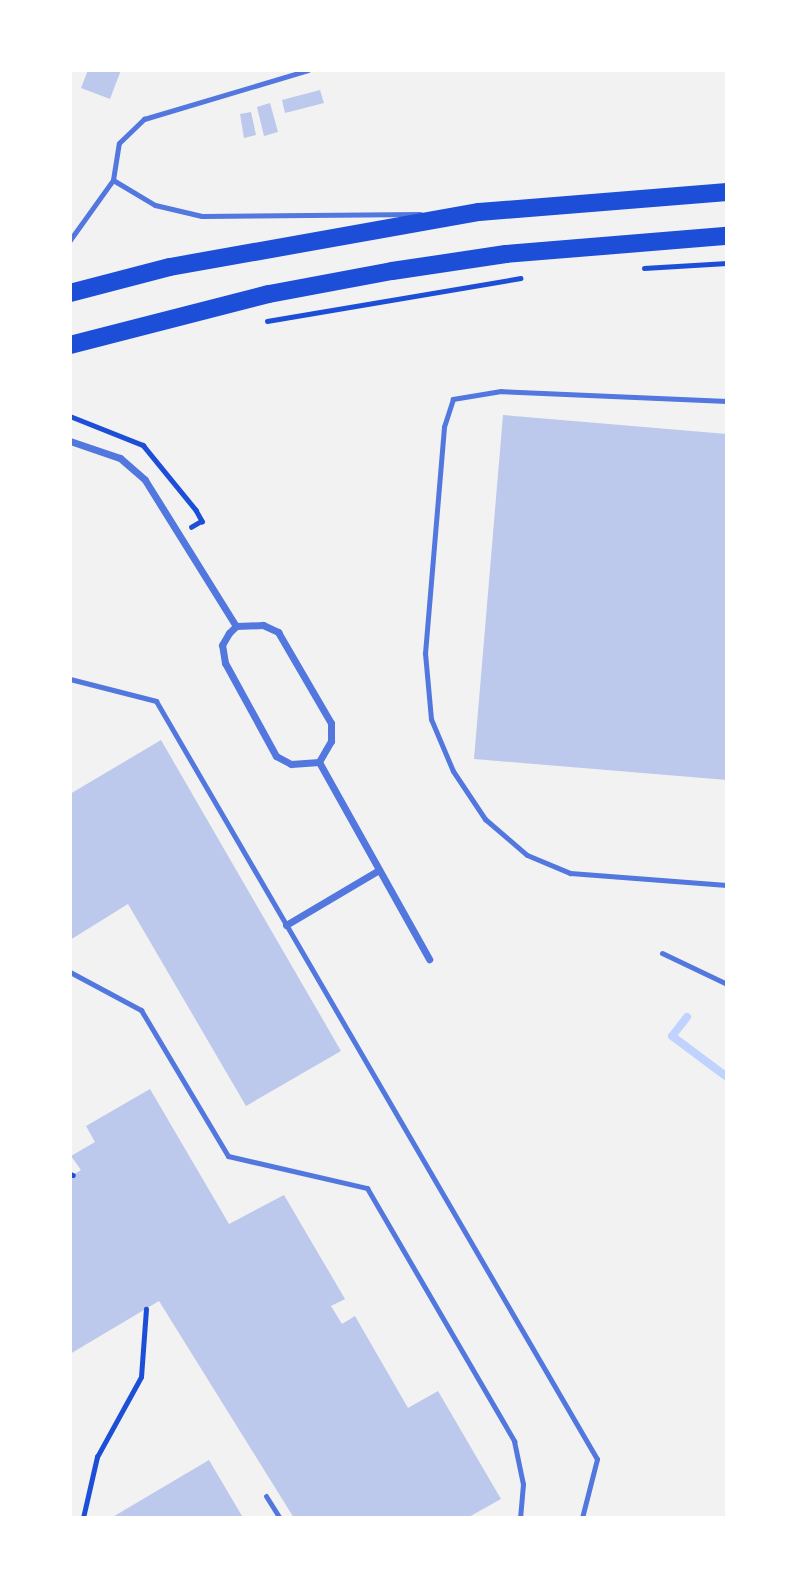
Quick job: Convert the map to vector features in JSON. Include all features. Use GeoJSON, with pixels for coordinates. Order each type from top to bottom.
{"type":"FeatureCollection","features":[{"type":"Feature","properties":{"kind":"main road"},"geometry":{"type":"LineString","coordinates":[[70,293],[170,267],[479,212],[727,192]]}},
{"type":"Feature","properties":{"kind":"main road"},"geometry":{"type":"LineString","coordinates":[[70,345],[269,294],[392,271],[506,254],[727,236]]}},
{"type":"Feature","properties":{"kind":"street"},"geometry":{"type":"LineString","coordinates":[[70,440],[120,457],[145,480],[236,626],[278,632],[331,723],[331,741],[319,762]]}},
{"type":"Feature","properties":{"kind":"street"},"geometry":{"type":"LineString","coordinates":[[236,626],[222,645],[225,663],[276,756],[290,764],[319,762]]}},
{"type":"Feature","properties":{"kind":"street"},"geometry":{"type":"LineString","coordinates":[[319,762],[429,959]]}},
{"type":"Feature","properties":{"kind":"street"},"geometry":{"type":"LineString","coordinates":[[286,925],[379,870]]}},
{"type":"Feature","properties":{"kind":"lane"},"geometry":{"type":"LineString","coordinates":[[70,240],[113,180],[119,143],[144,119],[308,70]]}},
{"type":"Feature","properties":{"kind":"lane"},"geometry":{"type":"LineString","coordinates":[[113,180],[155,205],[202,216],[479,212]]}},
{"type":"Feature","properties":{"kind":"lane"},"geometry":{"type":"LineString","coordinates":[[727,401],[501,391],[453,399],[444,427],[425,653],[431,719],[453,771],[485,819],[527,855],[570,873],[727,885]]}},
{"type":"Feature","properties":{"kind":"lane"},"geometry":{"type":"LineString","coordinates":[[70,679],[156,701],[597,1459],[582,1518]]}},
{"type":"Feature","properties":{"kind":"lane"},"geometry":{"type":"LineString","coordinates":[[662,953],[727,984]]}},
{"type":"Feature","properties":{"kind":"lane"},"geometry":{"type":"LineString","coordinates":[[70,972],[141,1010],[228,1156],[367,1188],[514,1441],[523,1485],[520,1518]]}},
{"type":"Feature","properties":{"kind":"lane"},"geometry":{"type":"LineString","coordinates":[[266,1496],[280,1518]]}},
{"type":"Feature","properties":{"kind":"path"},"geometry":{"type":"LineString","coordinates":[[630,269],[727,262]]}},
{"type":"Feature","properties":{"kind":"path"},"geometry":{"type":"LineString","coordinates":[[262,321],[534,276]]}},
{"type":"Feature","properties":{"kind":"path"},"geometry":{"type":"LineString","coordinates":[[196,524],[202,521]]}},
{"type":"Feature","properties":{"kind":"path"},"geometry":{"type":"LineString","coordinates":[[83,1518],[97,1457],[141,1377],[146,1309]]}},
{"type":"Feature","properties":{"kind":"building"},"geometry":{"type":"Polygon","coordinates":[[[88,70],[121,70],[110,99],[81,88],[88,70]]]}},
{"type":"Feature","properties":{"kind":"building"},"geometry":{"type":"Polygon","coordinates":[[[320,90],[324,103],[285,113],[282,100],[320,90]]]}},
{"type":"Feature","properties":{"kind":"building"},"geometry":{"type":"Polygon","coordinates":[[[270,103],[278,132],[264,136],[257,107],[270,103]]]}},
{"type":"Feature","properties":{"kind":"building"},"geometry":{"type":"Polygon","coordinates":[[[251,112],[256,135],[244,138],[240,114],[251,112]]]}},
{"type":"Feature","properties":{"kind":"building"},"geometry":{"type":"Polygon","coordinates":[[[503,415],[727,434],[727,780],[474,759],[503,415]]]}},
{"type":"Feature","properties":{"kind":"building"},"geometry":{"type":"Polygon","coordinates":[[[161,740],[341,1051],[246,1106],[128,904],[70,940],[70,794],[161,740]]]}},
{"type":"Feature","properties":{"kind":"building"},"geometry":{"type":"Polygon","coordinates":[[[150,1089],[229,1224],[284,1195],[345,1299],[331,1306],[342,1324],[355,1316],[408,1408],[438,1391],[501,1499],[467,1518],[294,1518],[159,1301],[70,1354],[70,1177],[81,1170],[71,1156],[95,1142],[86,1126],[150,1089]]]}},
{"type":"Feature","properties":{"kind":"building"},"geometry":{"type":"Polygon","coordinates":[[[209,1460],[242,1516],[111,1518],[209,1460]]]}},
{"type":"Feature","properties":{"kind":"waterway"},"geometry":{"type":"LineString","coordinates":[[687,1017],[672,1036],[727,1077]]}}]}
